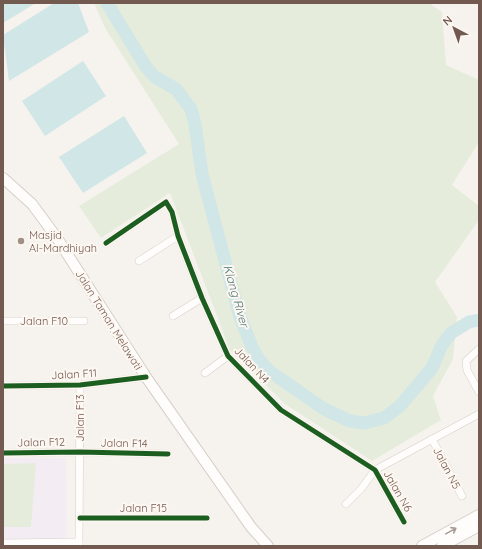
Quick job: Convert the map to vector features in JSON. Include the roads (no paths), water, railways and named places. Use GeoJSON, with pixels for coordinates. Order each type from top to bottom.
{"type":"FeatureCollection","features":[{"type":"Feature","properties":{"kind":"main road","name":"Jalan Taman Melawati"},"geometry":{"type":"LineString","coordinates":[[3,178],[32,204],[57,238],[146,377],[251,527],[268,546]]}},
{"type":"Feature","properties":{"kind":"main road"},"geometry":{"type":"LineString","coordinates":[[422,546],[479,515]]}},
{"type":"Feature","properties":{"kind":"main road"},"geometry":{"type":"LineString","coordinates":[[442,546],[479,526]]}},
{"type":"Feature","properties":{"kind":"main road","name":"Jalan Taman Melawati"},"geometry":{"type":"LineString","coordinates":[[251,527],[260,546]]}},
{"type":"Feature","properties":{"kind":"street","name":"Jalan N4"},"geometry":{"type":"LineString","coordinates":[[106,243],[166,202],[172,212],[178,236],[202,298],[228,356],[281,410],[374,470]]}},
{"type":"Feature","properties":{"kind":"street"},"geometry":{"type":"LineString","coordinates":[[139,262],[178,236]]}},
{"type":"Feature","properties":{"kind":"street"},"geometry":{"type":"LineString","coordinates":[[172,316],[202,298]]}},
{"type":"Feature","properties":{"kind":"street","name":"Jalan F10"},"geometry":{"type":"LineString","coordinates":[[3,321],[84,321]]}},
{"type":"Feature","properties":{"kind":"street"},"geometry":{"type":"LineString","coordinates":[[479,349],[466,361],[467,370],[479,392]]}},
{"type":"Feature","properties":{"kind":"street"},"geometry":{"type":"LineString","coordinates":[[205,373],[228,356]]}},
{"type":"Feature","properties":{"kind":"street","name":"Jalan F11"},"geometry":{"type":"LineString","coordinates":[[3,386],[80,385],[146,377]]}},
{"type":"Feature","properties":{"kind":"street","name":"Jalan F13"},"geometry":{"type":"LineString","coordinates":[[80,385],[80,544]]}},
{"type":"Feature","properties":{"kind":"street"},"geometry":{"type":"LineString","coordinates":[[346,504],[361,489],[374,470],[479,414]]}},
{"type":"Feature","properties":{"kind":"street","name":"Jalan N5"},"geometry":{"type":"LineString","coordinates":[[432,439],[462,496]]}},
{"type":"Feature","properties":{"kind":"street","name":"Jalan F12"},"geometry":{"type":"LineString","coordinates":[[3,453],[80,452]]}},
{"type":"Feature","properties":{"kind":"street","name":"Jalan F14"},"geometry":{"type":"LineString","coordinates":[[80,452],[168,454]]}},
{"type":"Feature","properties":{"kind":"street","name":"Jalan N6"},"geometry":{"type":"LineString","coordinates":[[374,470],[404,522]]}},
{"type":"Feature","properties":{"kind":"street","name":"Jalan F15"},"geometry":{"type":"LineString","coordinates":[[80,518],[207,518]]}},
{"type":"Feature","properties":{"kind":"street"},"geometry":{"type":"LineString","coordinates":[[3,543],[80,544]]}},
{"type":"Feature","properties":{"kind":"waterway","name":"Klang River"},"geometry":{"type":"LineString","coordinates":[[107,3],[146,67],[155,77],[176,89],[191,109],[195,124],[202,174],[239,314],[252,347],[258,358],[268,370],[324,409],[350,421],[364,423],[384,418],[400,406],[432,368],[442,345],[451,333],[469,322],[479,320]]}},
{"type":"Feature","properties":{"kind":"place","name":"Masjid Al-Mardhiyah"},"geometry":{"type":"Point","coordinates":[21,241]}}]}
